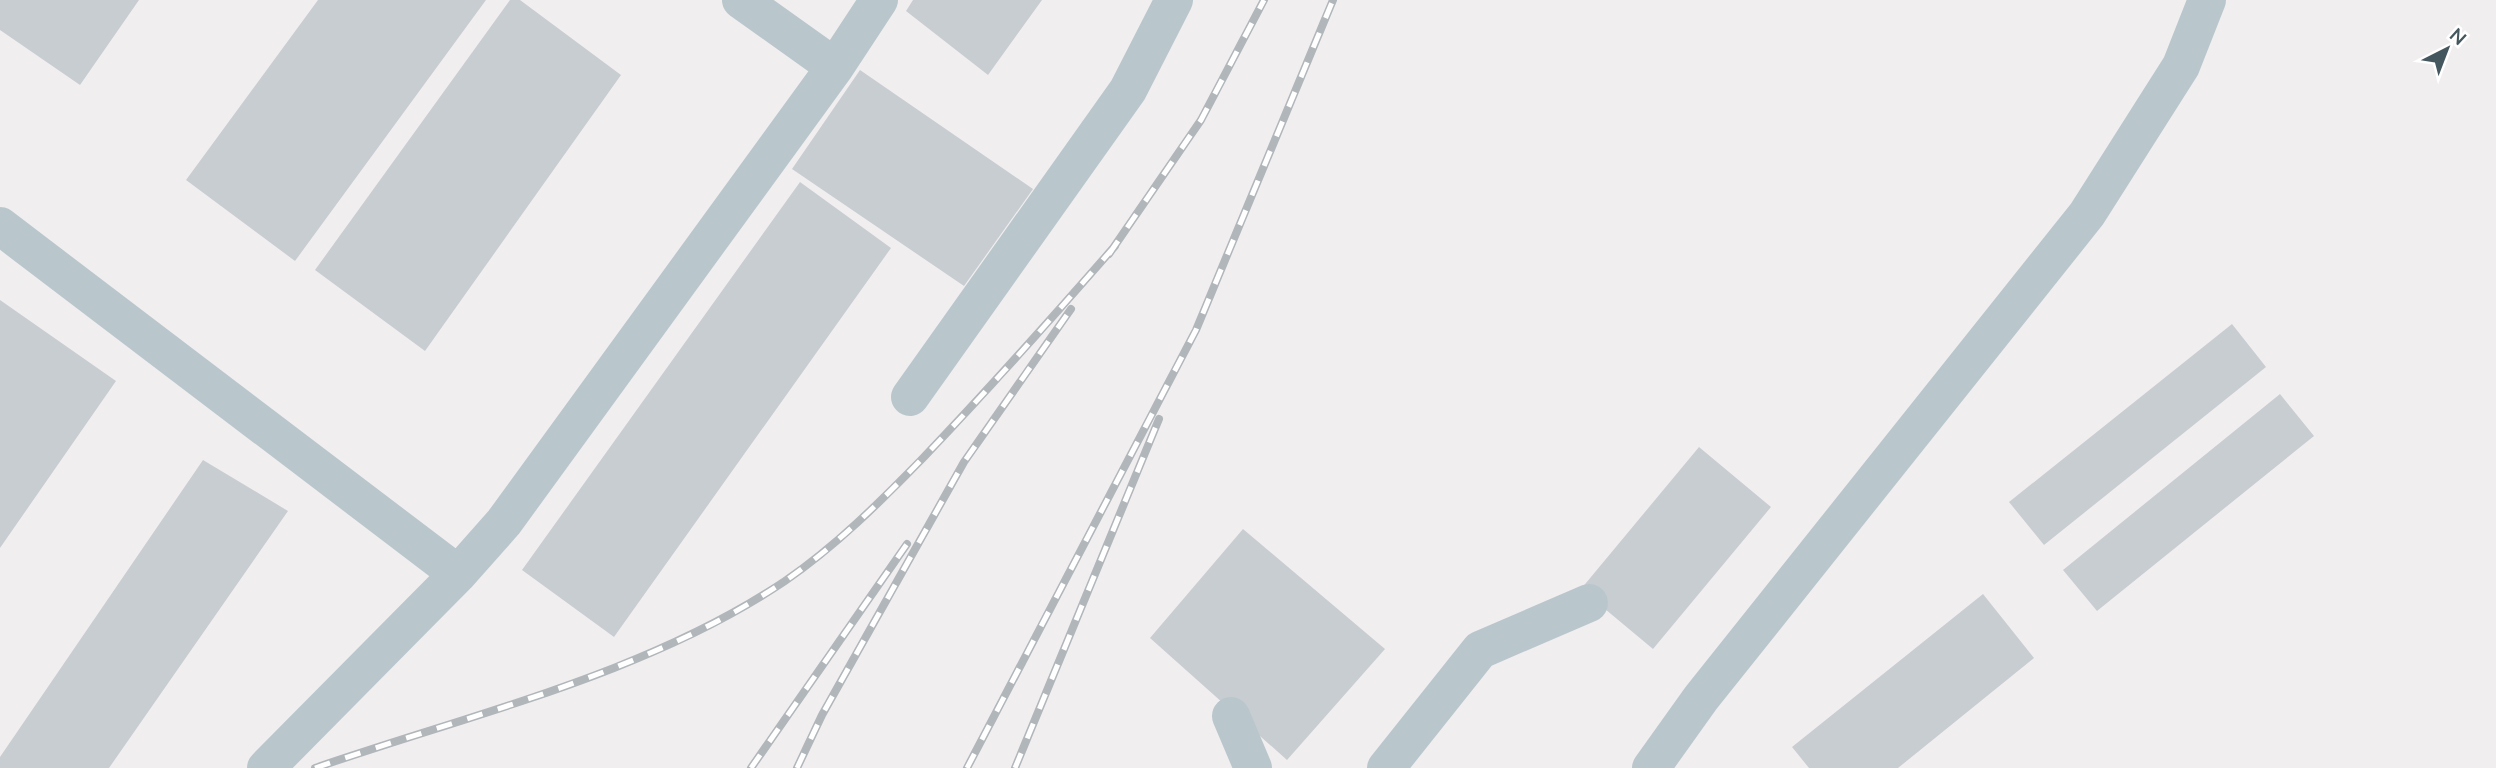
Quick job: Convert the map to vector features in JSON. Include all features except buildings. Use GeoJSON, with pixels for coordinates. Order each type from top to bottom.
{"type":"FeatureCollection","features":[{"type":"Feature","properties":{"kind":"street"},"geometry":{"type":"LineString","coordinates":[[741,0],[835,67]]}},
{"type":"Feature","properties":{"kind":"street"},"geometry":{"type":"LineString","coordinates":[[266,768],[458,574],[504,522],[835,67],[879,0]]}},
{"type":"Feature","properties":{"kind":"street"},"geometry":{"type":"LineString","coordinates":[[910,397],[1128,90],[1174,0]]}},
{"type":"Feature","properties":{"kind":"street"},"geometry":{"type":"LineString","coordinates":[[1651,768],[1701,698],[2087,214],[2180,66],[2207,0]]}},
{"type":"Feature","properties":{"kind":"street"},"geometry":{"type":"LineString","coordinates":[[0,226],[458,574]]}},
{"type":"Feature","properties":{"kind":"street"},"geometry":{"type":"LineString","coordinates":[[1386,768],[1480,650],[1589,603]]}},
{"type":"Feature","properties":{"kind":"street"},"geometry":{"type":"LineString","coordinates":[[1231,716],[1253,768]]}},
{"type":"Feature","properties":{"kind":"railway"},"geometry":{"type":"LineString","coordinates":[[1109,254],[1201,120],[1264,0]]}},
{"type":"Feature","properties":{"kind":"railway"},"geometry":{"type":"LineString","coordinates":[[967,768],[1196,330],[1333,0]]}},
{"type":"Feature","properties":{"kind":"railway"},"geometry":{"type":"LineString","coordinates":[[315,768],[496,710],[617,667],[732,614],[785,581],[840,538],[907,474],[996,380],[1115,246]]}},
{"type":"Feature","properties":{"kind":"railway"},"geometry":{"type":"LineString","coordinates":[[797,768],[822,715],[964,462],[1071,309]]}},
{"type":"Feature","properties":{"kind":"railway"},"geometry":{"type":"LineString","coordinates":[[1015,768],[1159,419]]}},
{"type":"Feature","properties":{"kind":"railway"},"geometry":{"type":"LineString","coordinates":[[751,768],[907,544]]}}]}
